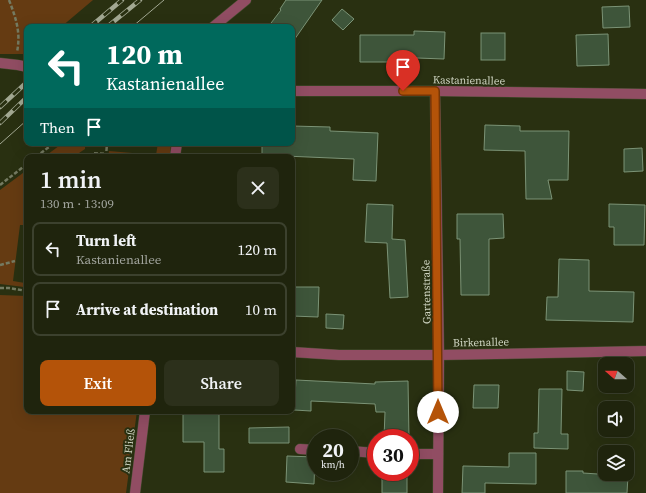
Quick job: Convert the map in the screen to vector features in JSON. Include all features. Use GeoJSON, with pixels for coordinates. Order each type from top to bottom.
{"type":"FeatureCollection","features":[{"type":"Feature","properties":{"kind":"street"},"geometry":{"type":"LineString","coordinates":[[217,24],[246,0]]}},
{"type":"Feature","properties":{"kind":"street"},"geometry":{"type":"LineString","coordinates":[[0,63],[23,66]]}},
{"type":"Feature","properties":{"kind":"street","name":"Kastanienallee"},"geometry":{"type":"LineString","coordinates":[[295,92],[435,91],[646,94]]}},
{"type":"Feature","properties":{"kind":"street","name":"Gartenstraße"},"geometry":{"type":"LineString","coordinates":[[435,91],[439,355],[438,493]]}},
{"type":"Feature","properties":{"kind":"street","name":"Birkenallee"},"geometry":{"type":"LineString","coordinates":[[295,352],[339,355],[439,355],[646,351]]}},
{"type":"Feature","properties":{"kind":"street","name":"Am Fließ"},"geometry":{"type":"LineString","coordinates":[[135,493],[145,414]]}},
{"type":"Feature","properties":{"kind":"street"},"geometry":{"type":"LineString","coordinates":[[300,449],[307,449]]}},
{"type":"Feature","properties":{"kind":"street"},"geometry":{"type":"LineString","coordinates":[[419,454],[438,454]]}},
{"type":"Feature","properties":{"kind":"path"},"geometry":{"type":"LineString","coordinates":[[9,0],[16,18],[19,44],[17,51],[23,66]]}},
{"type":"Feature","properties":{"kind":"path"},"geometry":{"type":"LineString","coordinates":[[40,154],[50,146]]}},
{"type":"Feature","properties":{"kind":"path"},"geometry":{"type":"LineString","coordinates":[[0,185],[24,166]]}},
{"type":"Feature","properties":{"kind":"path"},"geometry":{"type":"LineString","coordinates":[[0,265],[15,261]]}},
{"type":"Feature","properties":{"kind":"path"},"geometry":{"type":"LineString","coordinates":[[0,288],[24,290]]}},
{"type":"Feature","properties":{"kind":"shaded area"},"geometry":{"type":"Polygon","coordinates":[[[0,0],[93,0],[65,24],[24,24],[24,54],[0,54],[0,0]]]}},
{"type":"Feature","properties":{"kind":"shaded area"},"geometry":{"type":"Polygon","coordinates":[[[59,146],[85,146],[85,149],[78,154],[48,154],[59,146]]]}},
{"type":"Feature","properties":{"kind":"shaded area"},"geometry":{"type":"Polygon","coordinates":[[[158,146],[171,146],[170,154],[156,154],[158,146]]]}},
{"type":"Feature","properties":{"kind":"shaded area"},"geometry":{"type":"Polygon","coordinates":[[[109,151],[144,154],[108,154],[109,151]]]}},
{"type":"Feature","properties":{"kind":"shaded area"},"geometry":{"type":"Polygon","coordinates":[[[24,172],[24,225],[20,225],[13,281],[24,283],[24,287],[0,284],[0,190],[24,172]]]}},
{"type":"Feature","properties":{"kind":"shaded area"},"geometry":{"type":"Polygon","coordinates":[[[0,295],[24,296],[24,414],[137,414],[126,493],[0,493],[0,295]]]}},
{"type":"Feature","properties":{"kind":"building"},"geometry":{"type":"Polygon","coordinates":[[[286,0],[322,0],[295,39],[295,24],[270,24],[281,10],[280,9],[286,0]]]}},
{"type":"Feature","properties":{"kind":"building"},"geometry":{"type":"Polygon","coordinates":[[[629,6],[630,27],[603,28],[602,7],[629,6]]]}},
{"type":"Feature","properties":{"kind":"building"},"geometry":{"type":"Polygon","coordinates":[[[342,9],[354,19],[343,30],[332,20],[342,9]]]}},
{"type":"Feature","properties":{"kind":"building"},"geometry":{"type":"Polygon","coordinates":[[[414,31],[445,32],[444,59],[390,57],[390,62],[360,62],[360,35],[414,35],[414,31]]]}},
{"type":"Feature","properties":{"kind":"building"},"geometry":{"type":"Polygon","coordinates":[[[481,33],[505,33],[505,60],[481,60],[481,33]]]}},
{"type":"Feature","properties":{"kind":"building"},"geometry":{"type":"Polygon","coordinates":[[[608,34],[609,65],[577,66],[576,35],[608,34]]]}},
{"type":"Feature","properties":{"kind":"building"},"geometry":{"type":"Polygon","coordinates":[[[485,125],[520,126],[520,131],[569,131],[568,180],[548,180],[552,199],[526,199],[525,151],[484,150],[485,125]]]}},
{"type":"Feature","properties":{"kind":"building"},"geometry":{"type":"Polygon","coordinates":[[[295,126],[330,127],[330,131],[378,133],[376,181],[353,180],[354,159],[295,156],[295,154],[262,154],[262,146],[295,146],[295,126]]]}},
{"type":"Feature","properties":{"kind":"building"},"geometry":{"type":"Polygon","coordinates":[[[642,148],[643,171],[624,172],[624,149],[642,148]]]}},
{"type":"Feature","properties":{"kind":"building"},"geometry":{"type":"Polygon","coordinates":[[[367,204],[393,205],[392,239],[405,240],[408,297],[390,298],[387,243],[365,242],[367,204]]]}},
{"type":"Feature","properties":{"kind":"building"},"geometry":{"type":"Polygon","coordinates":[[[609,204],[645,205],[644,245],[614,245],[614,227],[609,227],[609,204]]]}},
{"type":"Feature","properties":{"kind":"building"},"geometry":{"type":"Polygon","coordinates":[[[457,214],[503,214],[504,238],[489,239],[489,295],[461,295],[460,239],[457,239],[457,214]]]}},
{"type":"Feature","properties":{"kind":"building"},"geometry":{"type":"Polygon","coordinates":[[[559,259],[589,260],[589,291],[634,292],[633,322],[546,320],[547,297],[558,297],[559,259]]]}},
{"type":"Feature","properties":{"kind":"building"},"geometry":{"type":"Polygon","coordinates":[[[295,287],[319,287],[318,317],[295,316],[295,287]]]}},
{"type":"Feature","properties":{"kind":"building"},"geometry":{"type":"Polygon","coordinates":[[[326,314],[344,315],[343,329],[326,328],[326,314]]]}},
{"type":"Feature","properties":{"kind":"building"},"geometry":{"type":"Polygon","coordinates":[[[567,371],[584,372],[583,391],[567,390],[567,371]]]}},
{"type":"Feature","properties":{"kind":"building"},"geometry":{"type":"Polygon","coordinates":[[[296,380],[375,384],[375,382],[408,381],[409,429],[384,429],[385,412],[376,412],[375,404],[311,401],[311,411],[295,410],[296,380]]]}},
{"type":"Feature","properties":{"kind":"building"},"geometry":{"type":"Polygon","coordinates":[[[474,385],[499,385],[498,408],[473,408],[474,385]]]}},
{"type":"Feature","properties":{"kind":"building"},"geometry":{"type":"Polygon","coordinates":[[[539,389],[562,389],[561,434],[568,434],[568,449],[534,448],[534,433],[538,433],[539,389]]]}},
{"type":"Feature","properties":{"kind":"building"},"geometry":{"type":"Polygon","coordinates":[[[183,414],[219,414],[219,449],[224,449],[224,472],[204,472],[204,442],[183,442],[183,414]]]}},
{"type":"Feature","properties":{"kind":"building"},"geometry":{"type":"Polygon","coordinates":[[[289,427],[289,443],[249,443],[249,428],[289,427]]]}},
{"type":"Feature","properties":{"kind":"building"},"geometry":{"type":"Polygon","coordinates":[[[509,453],[536,453],[536,484],[485,483],[485,493],[462,493],[463,466],[509,467],[509,453]]]}},
{"type":"Feature","properties":{"kind":"building"},"geometry":{"type":"Polygon","coordinates":[[[287,456],[307,457],[307,481],[314,481],[314,484],[286,482],[287,456]]]}},
{"type":"Feature","properties":{"kind":"building"},"geometry":{"type":"Polygon","coordinates":[[[566,471],[583,471],[583,473],[598,474],[598,481],[628,481],[627,493],[566,493],[566,471]]]}},
{"type":"Feature","properties":{"kind":"building"},"geometry":{"type":"Polygon","coordinates":[[[382,481],[407,481],[407,493],[382,493],[382,481]]]}},
{"type":"Feature","properties":{"kind":"tram line"},"geometry":{"type":"LineString","coordinates":[[136,24],[164,0]]}},
{"type":"Feature","properties":{"kind":"tram line"},"geometry":{"type":"LineString","coordinates":[[0,144],[24,123]]}},
{"type":"Feature","properties":{"kind":"railway"},"geometry":{"type":"LineString","coordinates":[[94,24],[122,0]]}},
{"type":"Feature","properties":{"kind":"railway"},"geometry":{"type":"LineString","coordinates":[[111,24],[140,0]]}},
{"type":"Feature","properties":{"kind":"railway"},"geometry":{"type":"LineString","coordinates":[[0,107],[24,85]]}},
{"type":"Feature","properties":{"kind":"railway"},"geometry":{"type":"LineString","coordinates":[[0,123],[24,100]]}},
{"type":"Feature","properties":{"kind":"route"},"geometry":{"type":"LineString","coordinates":[[403,91],[435,91],[439,355],[438,412]]}}]}
